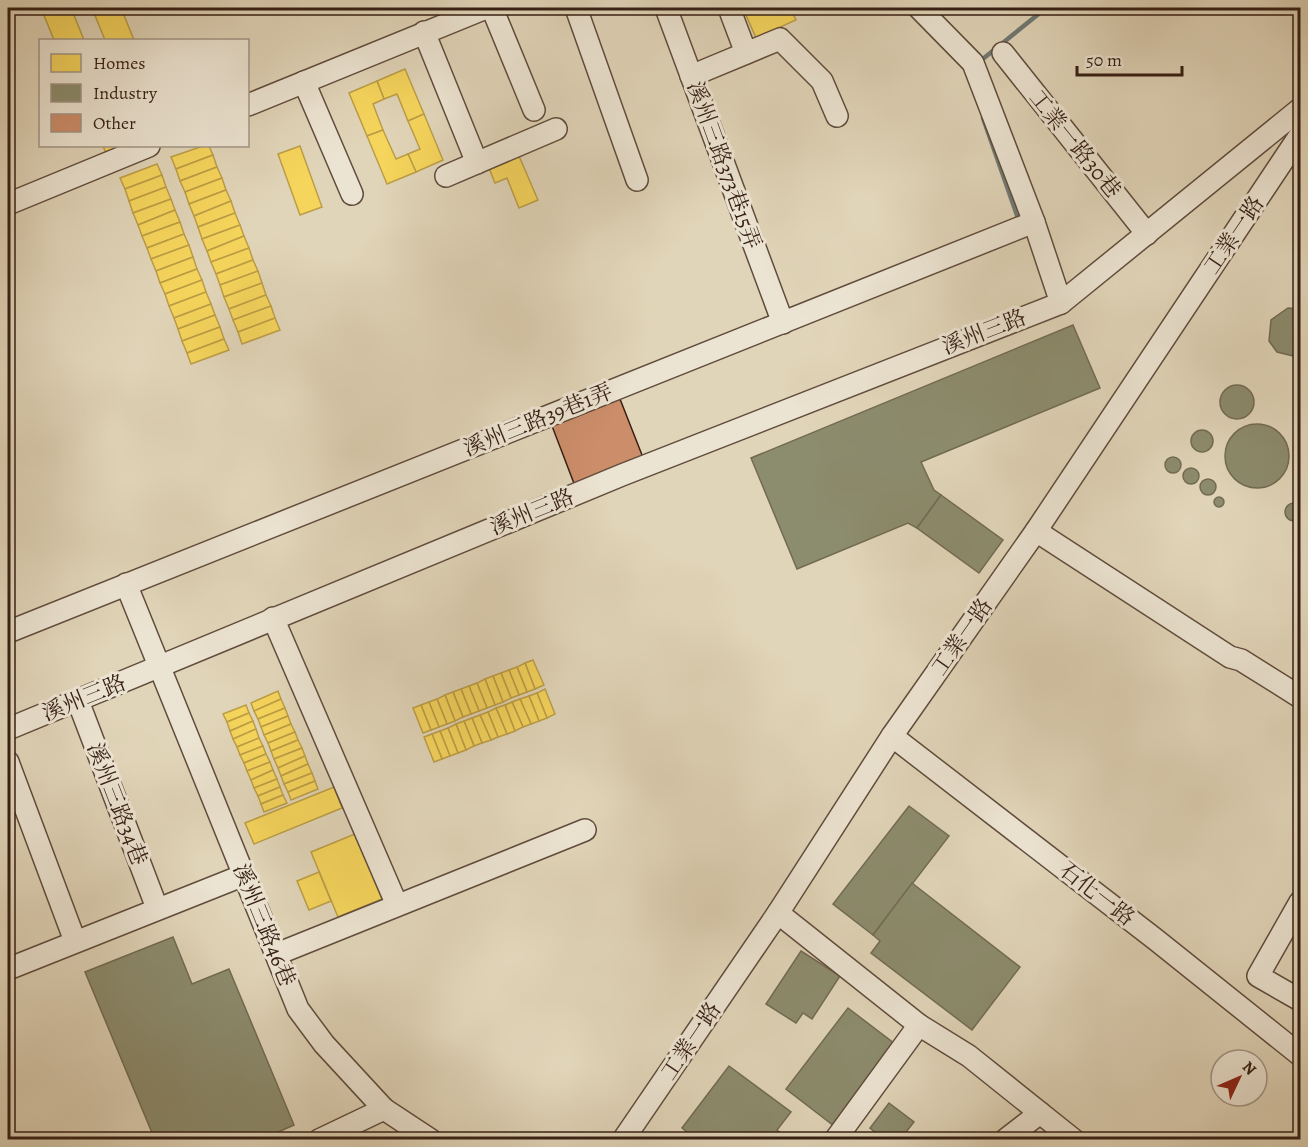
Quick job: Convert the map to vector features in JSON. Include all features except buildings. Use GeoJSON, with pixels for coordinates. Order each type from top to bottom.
{"type":"FeatureCollection","features":[{"type":"Feature","properties":{"kind":"street"},"geometry":{"type":"LineString","coordinates":[[249,105],[486,8]]}},
{"type":"Feature","properties":{"kind":"street"},"geometry":{"type":"LineString","coordinates":[[492,8],[534,110]]}},
{"type":"Feature","properties":{"kind":"street"},"geometry":{"type":"LineString","coordinates":[[576,8],[636,180]]}},
{"type":"Feature","properties":{"kind":"street","name":"溪州三路373巷15弄"},"geometry":{"type":"LineString","coordinates":[[666,8],[783,323]]}},
{"type":"Feature","properties":{"kind":"street"},"geometry":{"type":"LineString","coordinates":[[729,8],[746,53]]}},
{"type":"Feature","properties":{"kind":"street"},"geometry":{"type":"LineString","coordinates":[[920,8],[973,63],[1034,222],[1061,303]]}},
{"type":"Feature","properties":{"kind":"street"},"geometry":{"type":"LineString","coordinates":[[424,32],[477,163]]}},
{"type":"Feature","properties":{"kind":"street"},"geometry":{"type":"LineString","coordinates":[[691,76],[780,39],[822,81],[837,116]]}},
{"type":"Feature","properties":{"kind":"street","name":"工業一路30巷"},"geometry":{"type":"LineString","coordinates":[[1003,53],[1147,234]]}},
{"type":"Feature","properties":{"kind":"street"},"geometry":{"type":"LineString","coordinates":[[304,82],[352,194]]}},
{"type":"Feature","properties":{"kind":"street","name":"溪州三路"},"geometry":{"type":"LineString","coordinates":[[8,729],[622,475],[1061,303],[1300,109]]}},
{"type":"Feature","properties":{"kind":"street"},"geometry":{"type":"LineString","coordinates":[[446,176],[556,129]]}},
{"type":"Feature","properties":{"kind":"street","name":"工業一路"},"geometry":{"type":"LineString","coordinates":[[623,1140],[778,913],[892,736],[1036,531],[1300,135]]}},
{"type":"Feature","properties":{"kind":"street"},"geometry":{"type":"LineString","coordinates":[[8,204],[147,147]]}},
{"type":"Feature","properties":{"kind":"street","name":"溪州三路39巷1弄"},"geometry":{"type":"LineString","coordinates":[[8,632],[1034,222]]}},
{"type":"Feature","properties":{"kind":"street"},"geometry":{"type":"LineString","coordinates":[[1036,531],[1230,657],[1241,660],[1300,697]]}},
{"type":"Feature","properties":{"kind":"street"},"geometry":{"type":"LineString","coordinates":[[126,584],[160,667]]}},
{"type":"Feature","properties":{"kind":"street"},"geometry":{"type":"LineString","coordinates":[[273,618],[397,905]]}},
{"type":"Feature","properties":{"kind":"street","name":"溪州三路46巷"},"geometry":{"type":"LineString","coordinates":[[160,667],[298,1009],[324,1044],[384,1109],[431,1140]]}},
{"type":"Feature","properties":{"kind":"street","name":"溪州三路34巷"},"geometry":{"type":"LineString","coordinates":[[78,701],[157,908]]}},
{"type":"Feature","properties":{"kind":"street","name":"石化一路"},"geometry":{"type":"LineString","coordinates":[[892,736],[1155,939],[1300,1055]]}},
{"type":"Feature","properties":{"kind":"street"},"geometry":{"type":"LineString","coordinates":[[8,762],[75,941]]}},
{"type":"Feature","properties":{"kind":"street"},"geometry":{"type":"LineString","coordinates":[[277,954],[585,830]]}},
{"type":"Feature","properties":{"kind":"street"},"geometry":{"type":"LineString","coordinates":[[8,969],[244,875]]}},
{"type":"Feature","properties":{"kind":"street"},"geometry":{"type":"LineString","coordinates":[[1300,902],[1258,976],[1300,1000]]}},
{"type":"Feature","properties":{"kind":"street"},"geometry":{"type":"LineString","coordinates":[[778,913],[919,1025],[969,1056],[1074,1140]]}},
{"type":"Feature","properties":{"kind":"street"},"geometry":{"type":"LineString","coordinates":[[835,1140],[919,1025]]}},
{"type":"Feature","properties":{"kind":"street"},"geometry":{"type":"LineString","coordinates":[[319,1140],[384,1109]]}},
{"type":"Feature","properties":{"kind":"street"},"geometry":{"type":"LineString","coordinates":[[1005,1140],[1040,1113]]}},
{"type":"Feature","properties":{"kind":"waterway"},"geometry":{"type":"LineString","coordinates":[[984,58],[1046,8]]}},
{"type":"Feature","properties":{"kind":"waterway"},"geometry":{"type":"LineString","coordinates":[[983,118],[1019,221]]}}]}
